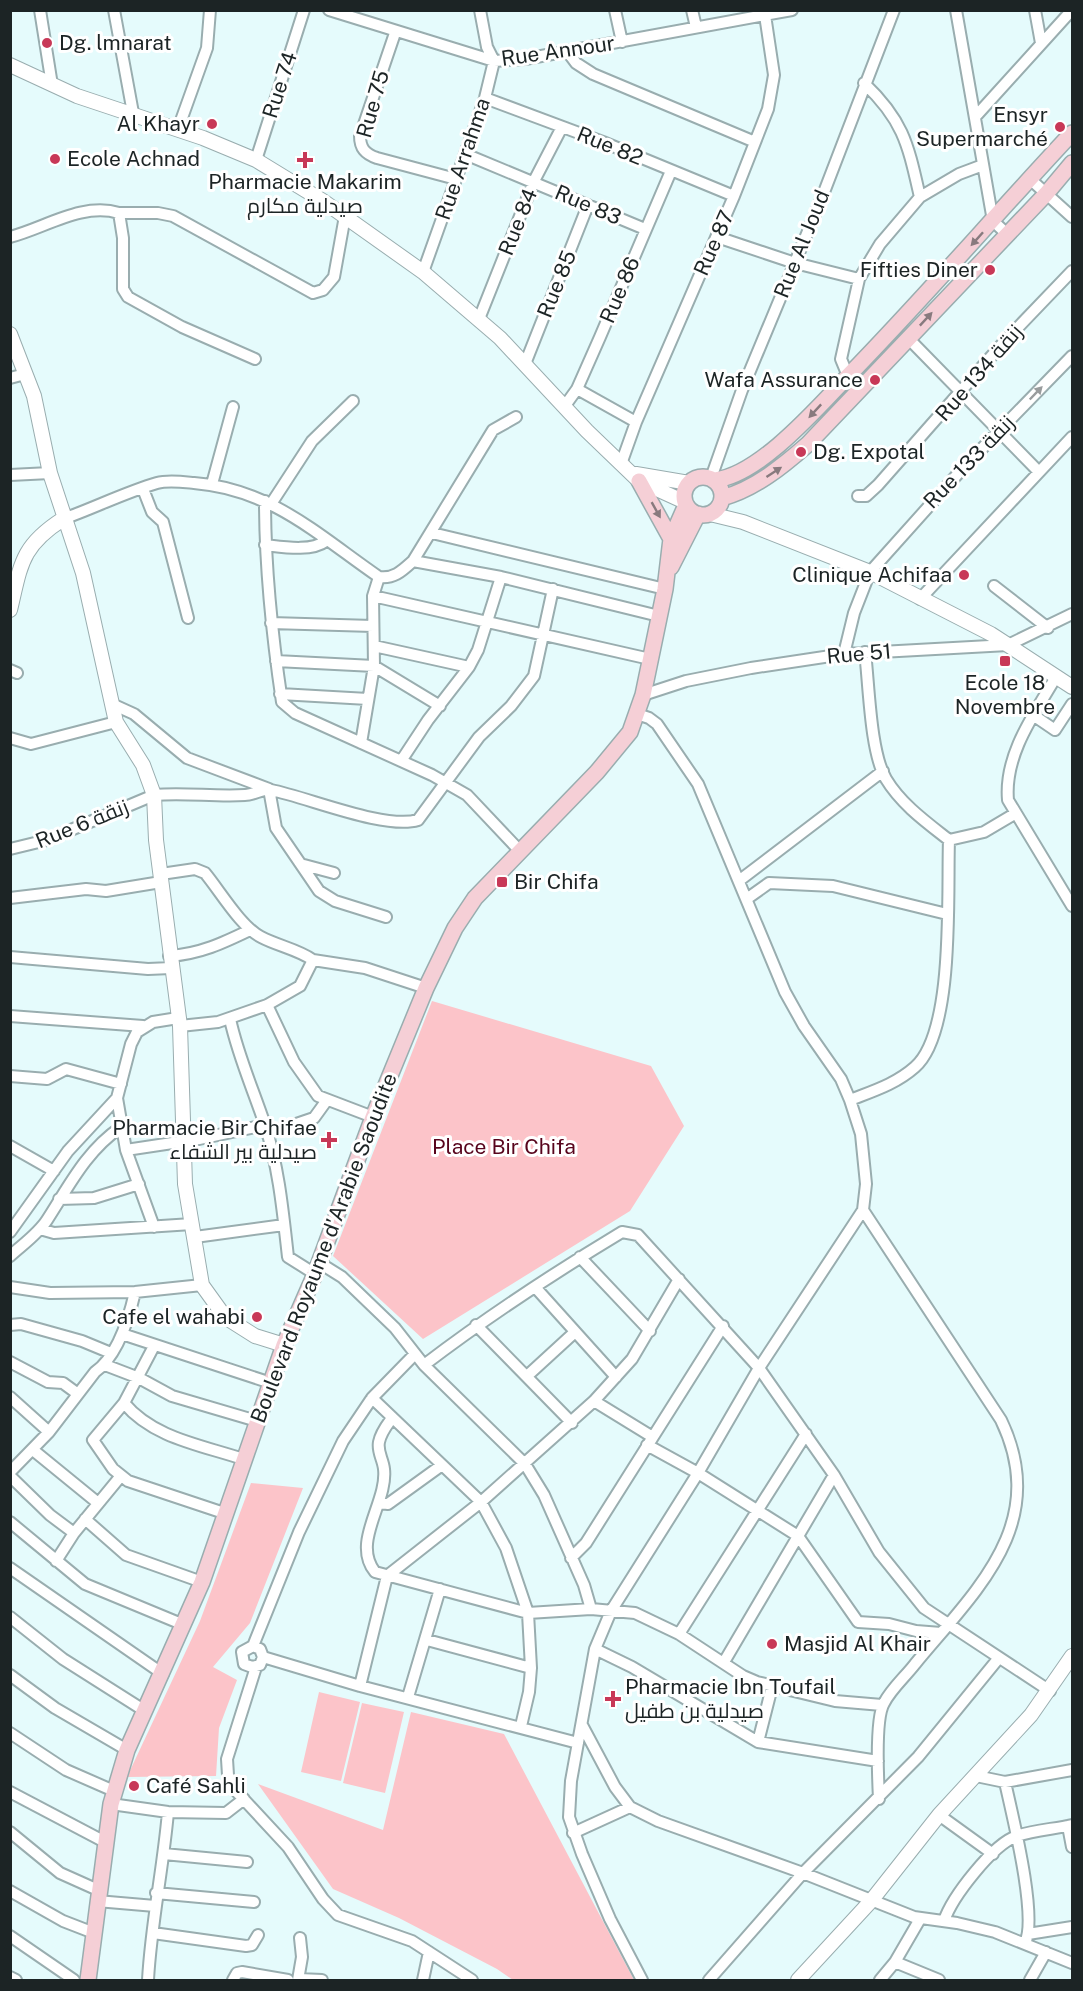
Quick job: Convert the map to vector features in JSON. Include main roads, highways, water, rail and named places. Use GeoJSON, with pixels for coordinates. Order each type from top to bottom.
{"type":"FeatureCollection","features":[{"type":"Feature","properties":{"kind":"main road"},"geometry":{"type":"LineString","coordinates":[[704,506],[685,492],[689,483],[699,477],[713,479],[739,472],[805,422],[911,312],[1072,133]]}},
{"type":"Feature","properties":{"kind":"main road"},"geometry":{"type":"LineString","coordinates":[[704,506],[750,487],[785,464],[808,444],[1046,194],[1072,163]]}},
{"type":"Feature","properties":{"kind":"main road"},"geometry":{"type":"LineString","coordinates":[[630,473],[671,539]]}},
{"type":"Feature","properties":{"kind":"main road"},"geometry":{"type":"LineString","coordinates":[[704,506],[721,489],[713,479]]}},
{"type":"Feature","properties":{"kind":"main road","name":"Boulevard Royaume d'Arabie Saoudite"},"geometry":{"type":"LineString","coordinates":[[88,1980],[97,1896],[112,1797],[127,1750],[163,1674],[202,1582],[284,1345],[426,988],[454,928],[476,898],[519,850],[597,772],[630,732],[643,694],[665,589],[671,539],[704,506]]}},
{"type":"Feature","properties":{"kind":"main road","name":"Boulevard Royaume d'Arabie Saoudite"},"geometry":{"type":"LineString","coordinates":[[668,572],[704,506]]}},
{"type":"Feature","properties":{"kind":"place","name":"Dg. lmnarat"},"geometry":{"type":"Point","coordinates":[47,43]}},
{"type":"Feature","properties":{"kind":"place","name":"Al Khayr"},"geometry":{"type":"Point","coordinates":[212,124]}},
{"type":"Feature","properties":{"kind":"place","name":"Ensyr Supermarché"},"geometry":{"type":"Point","coordinates":[1060,127]}},
{"type":"Feature","properties":{"kind":"place","name":"Ecole Achnad"},"geometry":{"type":"Point","coordinates":[55,159]}},
{"type":"Feature","properties":{"kind":"place","name":"Pharmacie Makarim صيدلية مكارم"},"geometry":{"type":"Point","coordinates":[305,160]}},
{"type":"Feature","properties":{"kind":"place","name":"Fifties Diner"},"geometry":{"type":"Point","coordinates":[990,270]}},
{"type":"Feature","properties":{"kind":"place","name":"Wafa Assurance"},"geometry":{"type":"Point","coordinates":[875,380]}},
{"type":"Feature","properties":{"kind":"place","name":"Dg. Expotal"},"geometry":{"type":"Point","coordinates":[801,452]}},
{"type":"Feature","properties":{"kind":"place","name":"Clinique Achifaa"},"geometry":{"type":"Point","coordinates":[964,575]}},
{"type":"Feature","properties":{"kind":"place","name":"Ecole 18 Novembre"},"geometry":{"type":"Point","coordinates":[1005,661]}},
{"type":"Feature","properties":{"kind":"place","name":"Bir Chifa"},"geometry":{"type":"Point","coordinates":[502,882]}},
{"type":"Feature","properties":{"kind":"place","name":"Pharmacie Bir Chifae صيدلية بير الشفاء"},"geometry":{"type":"Point","coordinates":[329,1140]}},
{"type":"Feature","properties":{"kind":"place","name":"Cafe el wahabi"},"geometry":{"type":"Point","coordinates":[257,1317]}},
{"type":"Feature","properties":{"kind":"place","name":"Masjid Al Khair"},"geometry":{"type":"Point","coordinates":[772,1644]}},
{"type":"Feature","properties":{"kind":"place","name":"Pharmacie Ibn Toufail صيدلية بن طفيل"},"geometry":{"type":"Point","coordinates":[613,1699]}},
{"type":"Feature","properties":{"kind":"place","name":"Café Sahli"},"geometry":{"type":"Point","coordinates":[134,1786]}},
{"type":"Feature","properties":{"kind":"park label","name":"Place Bir Chifa"},"geometry":{"type":"Point","coordinates":[504,1147]}}]}
